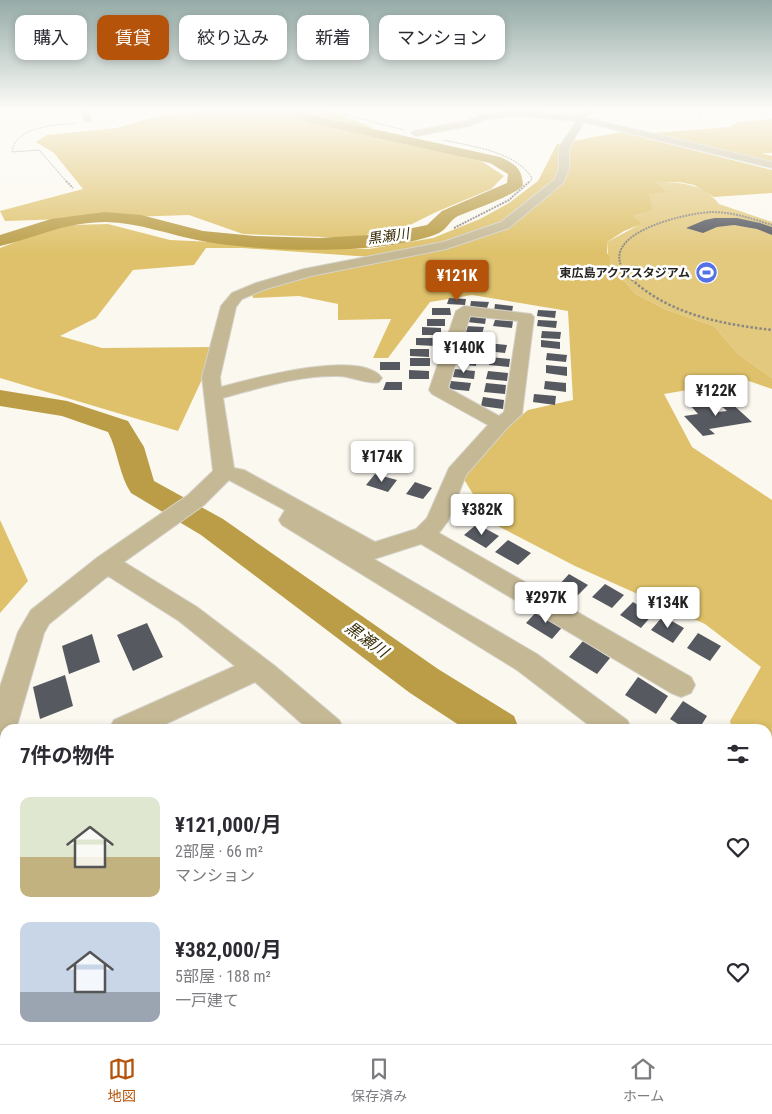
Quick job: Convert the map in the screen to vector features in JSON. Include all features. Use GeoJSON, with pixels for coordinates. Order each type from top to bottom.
{"type":"FeatureCollection","features":[{"type":"Feature","properties":{"kind":"street"},"geometry":{"type":"LineString","coordinates":[[221,476],[211,377],[229,306],[237,296],[261,286],[309,272],[360,260],[405,254],[454,243],[505,225],[546,194],[559,181],[564,169],[564,157]]}},
{"type":"Feature","properties":{"kind":"street"},"geometry":{"type":"LineString","coordinates":[[738,157],[772,165]]}},
{"type":"Feature","properties":{"kind":"street"},"geometry":{"type":"LineString","coordinates":[[3,724],[31,632],[40,617],[111,559],[196,500],[221,476],[237,476],[297,507],[372,551],[424,535],[437,521],[456,473],[500,424],[513,414],[526,317],[464,311],[438,390],[500,424]]}},
{"type":"Feature","properties":{"kind":"street"},"geometry":{"type":"LineString","coordinates":[[214,395],[290,375],[312,372],[355,372],[373,378]]}},
{"type":"Feature","properties":{"kind":"street"},"geometry":{"type":"LineString","coordinates":[[297,507],[290,520],[527,662],[610,724]]}},
{"type":"Feature","properties":{"kind":"street"},"geometry":{"type":"LineString","coordinates":[[424,535],[681,686]]}},
{"type":"Feature","properties":{"kind":"street"},"geometry":{"type":"LineString","coordinates":[[111,559],[188,614],[324,724]]}},
{"type":"Feature","properties":{"kind":"street"},"geometry":{"type":"LineString","coordinates":[[135,724],[257,668]]}},
{"type":"Feature","properties":{"kind":"path"},"geometry":{"type":"LineString","coordinates":[[46,157],[73,188]]}},
{"type":"Feature","properties":{"kind":"path"},"geometry":{"type":"LineString","coordinates":[[452,228],[514,196],[530,184],[530,172],[524,165],[502,157]]}},
{"type":"Feature","properties":{"kind":"path"},"geometry":{"type":"LineString","coordinates":[[772,225],[752,218],[715,212],[682,217],[629,238],[618,250],[618,261],[626,275],[646,294],[674,308],[743,327],[772,330]]}},
{"type":"Feature","properties":{"kind":"shaded area"},"geometry":{"type":"Polygon","coordinates":[[[57,157],[464,157],[483,162],[504,176],[491,189],[406,227],[350,238],[243,234],[189,215],[5,221],[0,211],[83,189],[57,157]]]}},
{"type":"Feature","properties":{"kind":"shaded area"},"geometry":{"type":"Polygon","coordinates":[[[550,157],[719,157],[772,170],[772,193],[714,197],[694,185],[679,182],[656,182],[667,192],[649,194],[652,210],[634,216],[642,224],[624,231],[607,242],[607,253],[610,257],[609,265],[636,294],[667,310],[714,326],[738,354],[772,378],[772,389],[746,380],[664,394],[692,447],[772,500],[772,724],[731,724],[730,721],[761,667],[705,624],[575,566],[490,522],[462,476],[484,447],[528,410],[573,400],[568,311],[472,295],[430,302],[388,358],[373,358],[391,319],[338,320],[338,304],[299,296],[253,298],[251,287],[371,257],[243,248],[206,248],[194,265],[133,270],[96,318],[60,336],[102,348],[217,347],[178,431],[0,378],[0,248],[39,233],[72,225],[108,224],[170,240],[369,249],[433,238],[480,219],[509,203],[538,181],[550,157]]]}},
{"type":"Feature","properties":{"kind":"shaded area"},"geometry":{"type":"Polygon","coordinates":[[[747,157],[772,157],[772,163],[747,157]]]}},
{"type":"Feature","properties":{"kind":"shaded area"},"geometry":{"type":"Polygon","coordinates":[[[655,182],[673,182],[690,185],[706,192],[719,204],[772,222],[772,378],[738,354],[714,326],[667,310],[636,294],[609,265],[607,242],[641,224],[634,216],[643,213],[648,193],[666,191],[655,182]]]}},
{"type":"Feature","properties":{"kind":"shaded area"},"geometry":{"type":"Polygon","coordinates":[[[0,520],[28,581],[0,613],[0,520]]]}},
{"type":"Feature","properties":{"kind":"building"},"geometry":{"type":"Polygon","coordinates":[[[715,218],[737,218],[760,223],[772,227],[772,235],[757,229],[734,225],[717,227],[703,233],[686,228],[715,218]]]}},
{"type":"Feature","properties":{"kind":"building"},"geometry":{"type":"Polygon","coordinates":[[[449,298],[466,299],[465,305],[447,304],[449,298]]]}},
{"type":"Feature","properties":{"kind":"building"},"geometry":{"type":"Polygon","coordinates":[[[471,301],[489,302],[487,308],[470,307],[471,301]]]}},
{"type":"Feature","properties":{"kind":"building"},"geometry":{"type":"Polygon","coordinates":[[[495,304],[513,306],[512,312],[494,311],[495,304]]]}},
{"type":"Feature","properties":{"kind":"building"},"geometry":{"type":"Polygon","coordinates":[[[432,308],[450,308],[451,315],[432,315],[432,308]]]}},
{"type":"Feature","properties":{"kind":"building"},"geometry":{"type":"Polygon","coordinates":[[[538,310],[556,311],[555,318],[537,316],[538,310]]]}},
{"type":"Feature","properties":{"kind":"building"},"geometry":{"type":"Polygon","coordinates":[[[468,316],[486,318],[485,324],[467,322],[468,316]]]}},
{"type":"Feature","properties":{"kind":"building"},"geometry":{"type":"Polygon","coordinates":[[[427,319],[445,319],[445,326],[427,326],[427,319]]]}},
{"type":"Feature","properties":{"kind":"building"},"geometry":{"type":"Polygon","coordinates":[[[495,320],[513,321],[512,328],[493,326],[495,320]]]}},
{"type":"Feature","properties":{"kind":"building"},"geometry":{"type":"Polygon","coordinates":[[[538,320],[557,321],[556,328],[537,326],[538,320]]]}},
{"type":"Feature","properties":{"kind":"building"},"geometry":{"type":"Polygon","coordinates":[[[466,326],[484,327],[482,334],[464,332],[466,326]]]}},
{"type":"Feature","properties":{"kind":"building"},"geometry":{"type":"Polygon","coordinates":[[[422,327],[441,328],[441,335],[422,335],[422,327]]]}},
{"type":"Feature","properties":{"kind":"building"},"geometry":{"type":"Polygon","coordinates":[[[542,331],[561,332],[560,339],[541,338],[542,331]]]}},
{"type":"Feature","properties":{"kind":"building"},"geometry":{"type":"Polygon","coordinates":[[[463,336],[482,338],[480,345],[461,343],[463,336]]]}},
{"type":"Feature","properties":{"kind":"building"},"geometry":{"type":"Polygon","coordinates":[[[416,338],[435,338],[435,346],[416,345],[416,338]]]}},
{"type":"Feature","properties":{"kind":"building"},"geometry":{"type":"Polygon","coordinates":[[[541,340],[560,342],[560,349],[541,347],[541,340]]]}},
{"type":"Feature","properties":{"kind":"building"},"geometry":{"type":"Polygon","coordinates":[[[487,343],[507,345],[505,353],[486,351],[487,343]]]}},
{"type":"Feature","properties":{"kind":"building"},"geometry":{"type":"Polygon","coordinates":[[[461,346],[480,348],[479,355],[459,353],[461,346]]]}},
{"type":"Feature","properties":{"kind":"building"},"geometry":{"type":"Polygon","coordinates":[[[410,349],[429,349],[429,357],[410,356],[410,349]]]}},
{"type":"Feature","properties":{"kind":"building"},"geometry":{"type":"Polygon","coordinates":[[[547,353],[567,355],[566,362],[546,360],[547,353]]]}},
{"type":"Feature","properties":{"kind":"building"},"geometry":{"type":"Polygon","coordinates":[[[458,356],[477,358],[476,366],[456,364],[458,356]]]}},
{"type":"Feature","properties":{"kind":"building"},"geometry":{"type":"Polygon","coordinates":[[[490,357],[510,359],[509,367],[489,365],[490,357]]]}},
{"type":"Feature","properties":{"kind":"building"},"geometry":{"type":"Polygon","coordinates":[[[410,358],[430,358],[430,366],[410,366],[410,358]]]}},
{"type":"Feature","properties":{"kind":"building"},"geometry":{"type":"Polygon","coordinates":[[[380,362],[400,362],[400,370],[380,370],[380,362]]]}},
{"type":"Feature","properties":{"kind":"building"},"geometry":{"type":"Polygon","coordinates":[[[546,365],[567,367],[567,376],[546,373],[546,365]]]}},
{"type":"Feature","properties":{"kind":"building"},"geometry":{"type":"Polygon","coordinates":[[[455,369],[475,371],[474,379],[453,377],[455,369]]]}},
{"type":"Feature","properties":{"kind":"building"},"geometry":{"type":"Polygon","coordinates":[[[409,370],[429,371],[429,379],[409,379],[409,370]]]}},
{"type":"Feature","properties":{"kind":"building"},"geometry":{"type":"Polygon","coordinates":[[[488,371],[508,373],[507,381],[486,379],[488,371]]]}},
{"type":"Feature","properties":{"kind":"building"},"geometry":{"type":"Polygon","coordinates":[[[451,381],[471,383],[469,391],[449,389],[451,381]]]}},
{"type":"Feature","properties":{"kind":"building"},"geometry":{"type":"Polygon","coordinates":[[[545,381],[566,383],[566,392],[544,389],[545,381]]]}},
{"type":"Feature","properties":{"kind":"building"},"geometry":{"type":"Polygon","coordinates":[[[386,382],[402,382],[402,390],[383,390],[386,382]]]}},
{"type":"Feature","properties":{"kind":"building"},"geometry":{"type":"Polygon","coordinates":[[[486,383],[506,385],[505,394],[484,392],[486,383]]]}},
{"type":"Feature","properties":{"kind":"building"},"geometry":{"type":"Polygon","coordinates":[[[534,394],[556,396],[555,405],[533,402],[534,394]]]}},
{"type":"Feature","properties":{"kind":"building"},"geometry":{"type":"Polygon","coordinates":[[[483,397],[504,400],[503,409],[481,406],[483,397]]]}},
{"type":"Feature","properties":{"kind":"building"},"geometry":{"type":"Polygon","coordinates":[[[729,401],[752,422],[709,429],[715,434],[703,436],[684,416],[698,414],[690,405],[707,403],[717,412],[727,411],[717,402],[729,401]]]}},
{"type":"Feature","properties":{"kind":"building"},"geometry":{"type":"Polygon","coordinates":[[[375,474],[397,480],[388,492],[366,485],[375,474]]]}},
{"type":"Feature","properties":{"kind":"building"},"geometry":{"type":"Polygon","coordinates":[[[415,482],[432,488],[423,499],[406,494],[415,482]]]}},
{"type":"Feature","properties":{"kind":"building"},"geometry":{"type":"Polygon","coordinates":[[[477,524],[499,536],[486,548],[464,535],[477,524]]]}},
{"type":"Feature","properties":{"kind":"building"},"geometry":{"type":"Polygon","coordinates":[[[508,540],[531,553],[518,565],[495,552],[508,540]]]}},
{"type":"Feature","properties":{"kind":"building"},"geometry":{"type":"Polygon","coordinates":[[[569,574],[588,585],[575,598],[557,587],[569,574]]]}},
{"type":"Feature","properties":{"kind":"building"},"geometry":{"type":"Polygon","coordinates":[[[605,584],[624,595],[612,608],[592,597],[605,584]]]}},
{"type":"Feature","properties":{"kind":"building"},"geometry":{"type":"Polygon","coordinates":[[[633,602],[653,614],[641,628],[620,615],[633,602]]]}},
{"type":"Feature","properties":{"kind":"building"},"geometry":{"type":"Polygon","coordinates":[[[539,609],[565,624],[552,639],[526,623],[539,609]]]}},
{"type":"Feature","properties":{"kind":"building"},"geometry":{"type":"Polygon","coordinates":[[[663,616],[684,628],[673,643],[651,630],[663,616]]]}},
{"type":"Feature","properties":{"kind":"building"},"geometry":{"type":"Polygon","coordinates":[[[147,623],[163,657],[133,671],[117,635],[147,623]]]}},
{"type":"Feature","properties":{"kind":"building"},"geometry":{"type":"Polygon","coordinates":[[[698,633],[721,646],[710,661],[687,648],[698,633]]]}},
{"type":"Feature","properties":{"kind":"building"},"geometry":{"type":"Polygon","coordinates":[[[92,634],[100,662],[69,674],[62,646],[92,634]]]}},
{"type":"Feature","properties":{"kind":"building"},"geometry":{"type":"Polygon","coordinates":[[[583,641],[610,658],[597,674],[569,657],[583,641]]]}},
{"type":"Feature","properties":{"kind":"building"},"geometry":{"type":"Polygon","coordinates":[[[65,675],[73,706],[40,719],[33,687],[65,675]]]}},
{"type":"Feature","properties":{"kind":"building"},"geometry":{"type":"Polygon","coordinates":[[[638,677],[668,696],[656,714],[625,695],[638,677]]]}},
{"type":"Feature","properties":{"kind":"building"},"geometry":{"type":"Polygon","coordinates":[[[683,701],[707,716],[702,724],[678,724],[670,719],[683,701]]]}},
{"type":"Feature","properties":{"kind":"waterway","name":"黒瀬川"},"geometry":{"type":"LineString","coordinates":[[0,241],[51,224],[105,217],[141,220],[203,236],[255,242],[319,243],[383,240],[433,229],[448,215],[515,185],[515,173],[508,166],[495,160],[480,157]]}},
{"type":"Feature","properties":{"kind":"waterway","name":"黒瀬川"},"geometry":{"type":"LineString","coordinates":[[0,398],[67,409],[119,427],[130,447],[141,486],[212,527],[424,681],[491,724]]}},
{"type":"Feature","properties":{"kind":"place","name":"東広島アクアスタジアム"},"geometry":{"type":"Point","coordinates":[706,273]}}]}
